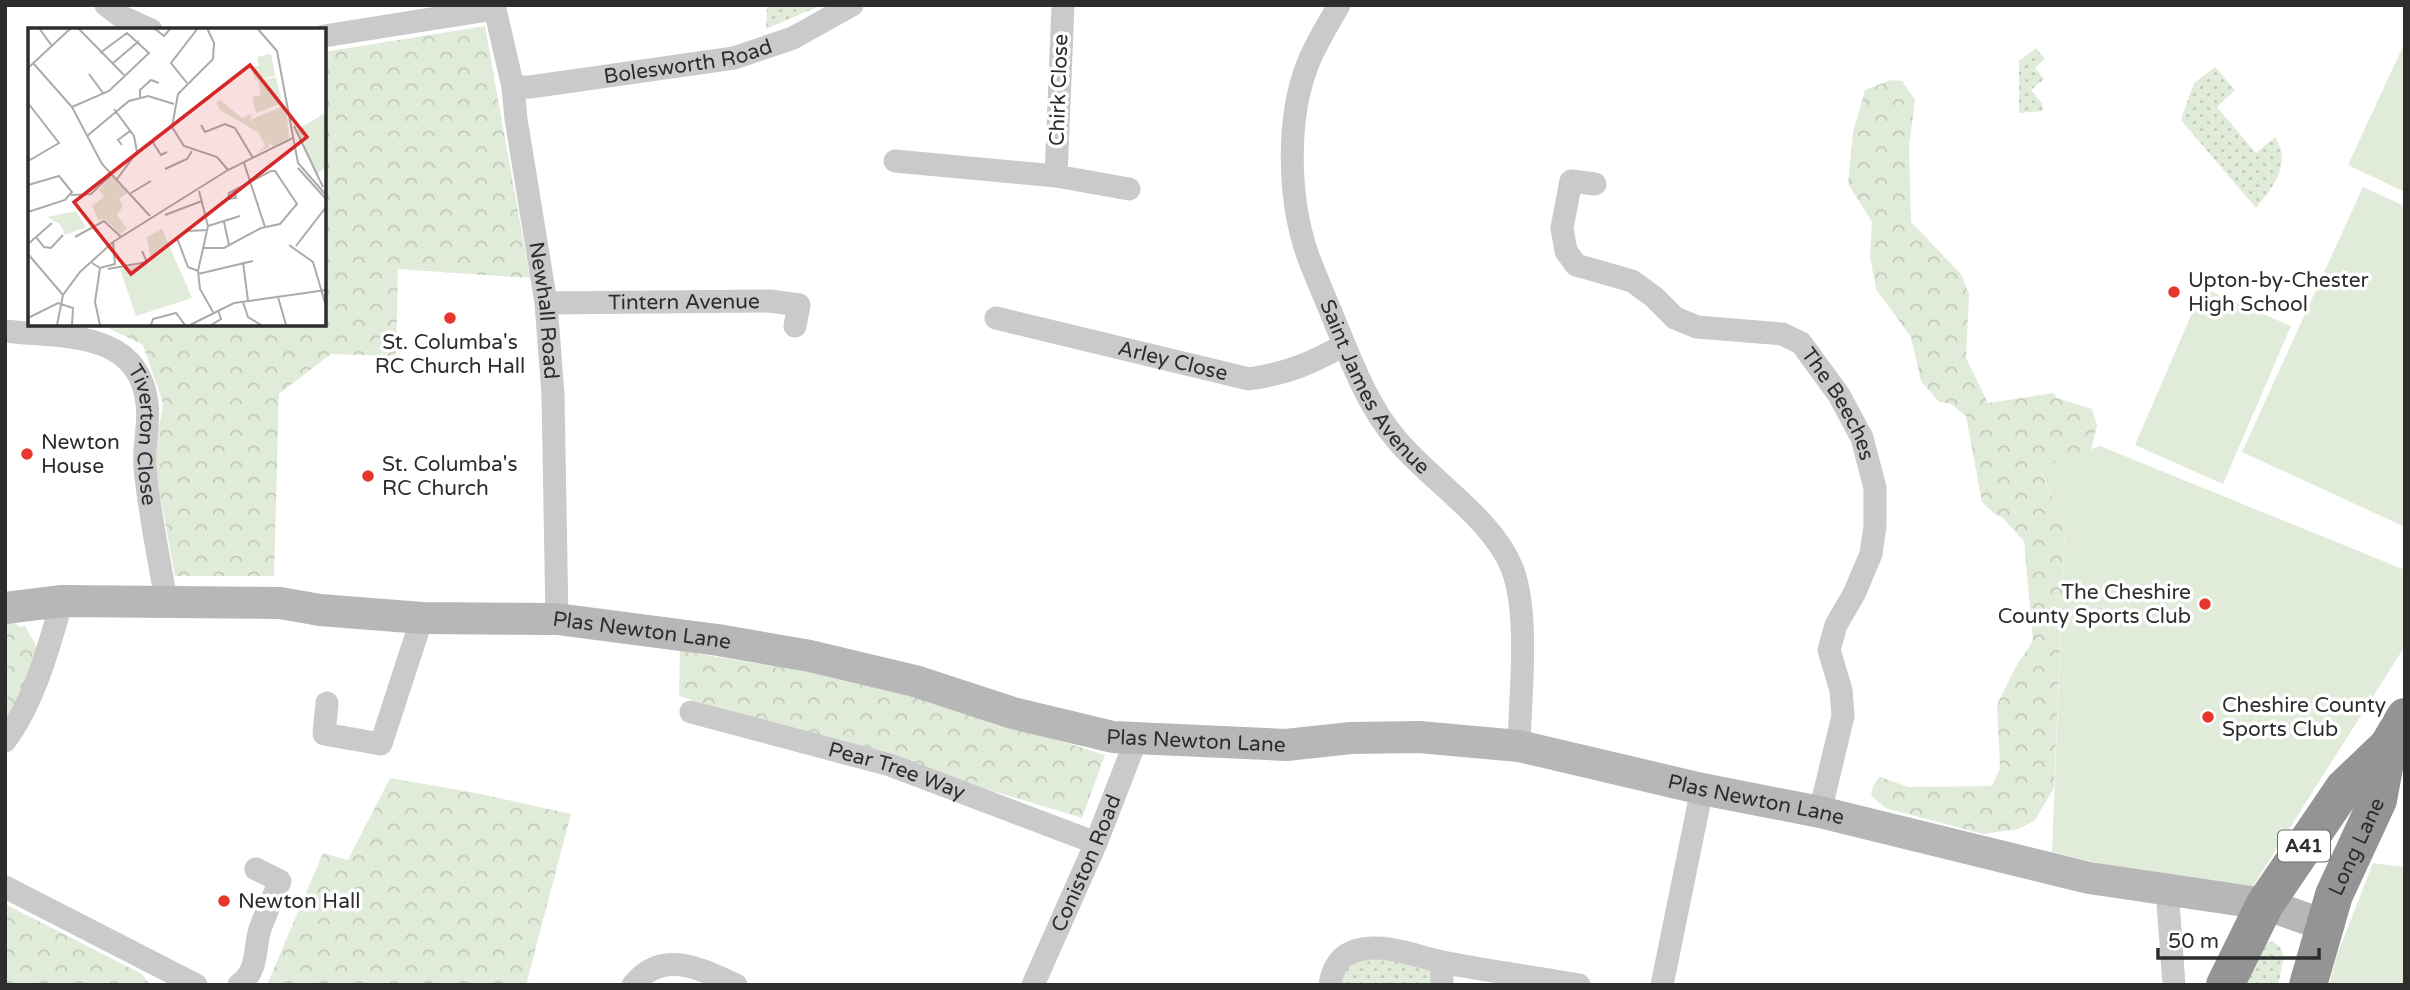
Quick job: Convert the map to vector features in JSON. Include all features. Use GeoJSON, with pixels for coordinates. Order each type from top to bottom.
{"type":"FeatureCollection","features":[{"type":"Feature","properties":{"kind":"highway","name":"Long Lane"},"geometry":{"type":"LineString","coordinates":[[2225,985],[2265,904],[2344,789],[2396,732]]}},
{"type":"Feature","properties":{"kind":"highway","name":"Long Lane"},"geometry":{"type":"LineString","coordinates":[[2308,985],[2334,895],[2378,800],[2396,732]]}},
{"type":"Feature","properties":{"kind":"street"},"geometry":{"type":"LineString","coordinates":[[106,5],[122,18],[146,28]]}},
{"type":"Feature","properties":{"kind":"street","name":"Bolesworth Road"},"geometry":{"type":"LineString","coordinates":[[513,87],[530,87],[734,58],[793,38],[852,5]]}},
{"type":"Feature","properties":{"kind":"street","name":"Chirk Close"},"geometry":{"type":"LineString","coordinates":[[1056,176],[1063,5]]}},
{"type":"Feature","properties":{"kind":"street","name":"Saint James Avenue"},"geometry":{"type":"LineString","coordinates":[[1339,5],[1308,62],[1294,116],[1292,181],[1306,251],[1344,345],[1376,410],[1412,459],[1491,534],[1511,567],[1522,612],[1519,746]]}},
{"type":"Feature","properties":{"kind":"street"},"geometry":{"type":"LineString","coordinates":[[326,35],[379,16],[494,7]]}},
{"type":"Feature","properties":{"kind":"street","name":"Newhall Road"},"geometry":{"type":"LineString","coordinates":[[494,7],[513,87],[546,303],[553,395],[557,619]]}},
{"type":"Feature","properties":{"kind":"street","name":"Chirk Close"},"geometry":{"type":"LineString","coordinates":[[895,161],[1056,176],[1129,189]]}},
{"type":"Feature","properties":{"kind":"street","name":"The Beeches"},"geometry":{"type":"LineString","coordinates":[[1595,184],[1571,181],[1562,228],[1566,251],[1577,265],[1632,281],[1654,297],[1675,318],[1697,327],[1782,334],[1801,343],[1839,395],[1862,438],[1875,488],[1875,526],[1871,554],[1854,594],[1836,625],[1829,650],[1841,690],[1843,716],[1820,812]]}},
{"type":"Feature","properties":{"kind":"street","name":"Tintern Avenue"},"geometry":{"type":"LineString","coordinates":[[546,303],[770,301],[799,304],[795,327]]}},
{"type":"Feature","properties":{"kind":"street","name":"Arley Close"},"geometry":{"type":"LineString","coordinates":[[996,318],[1249,379],[1308,365],[1344,345]]}},
{"type":"Feature","properties":{"kind":"street","name":"Tiverton Close"},"geometry":{"type":"LineString","coordinates":[[5,331],[49,330],[94,340],[129,360],[144,383],[148,407],[144,465],[166,601]]}},
{"type":"Feature","properties":{"kind":"street"},"geometry":{"type":"LineString","coordinates":[[5,741],[15,728],[47,653],[62,601]]}},
{"type":"Feature","properties":{"kind":"street","name":"Plas Newton Lane"},"geometry":{"type":"LineString","coordinates":[[5,608],[62,601],[280,603],[320,610],[422,618],[557,619],[718,639],[810,656],[915,681],[1013,713],[1113,737],[1286,746],[1351,738],[1419,737],[1519,746],[1702,789],[1820,812],[2089,878],[2265,904],[2324,925]]}},
{"type":"Feature","properties":{"kind":"street"},"geometry":{"type":"LineString","coordinates":[[327,703],[324,734],[381,744],[422,618]]}},
{"type":"Feature","properties":{"kind":"street","name":"Pear Tree Way"},"geometry":{"type":"LineString","coordinates":[[691,712],[890,765],[1096,843]]}},
{"type":"Feature","properties":{"kind":"street","name":"Coniston Road"},"geometry":{"type":"LineString","coordinates":[[1033,985],[1096,843],[1136,740]]}},
{"type":"Feature","properties":{"kind":"street"},"geometry":{"type":"LineString","coordinates":[[1662,985],[1702,789]]}},
{"type":"Feature","properties":{"kind":"street"},"geometry":{"type":"LineString","coordinates":[[239,985],[246,980],[257,953],[259,932],[280,881],[256,869]]}},
{"type":"Feature","properties":{"kind":"street"},"geometry":{"type":"LineString","coordinates":[[5,887],[197,985]]}},
{"type":"Feature","properties":{"kind":"street"},"geometry":{"type":"LineString","coordinates":[[2167,890],[2174,985]]}},
{"type":"Feature","properties":{"kind":"street"},"geometry":{"type":"LineString","coordinates":[[1330,985],[1331,976],[1340,959],[1357,950],[1378,948],[1442,973],[1579,985]]}},
{"type":"Feature","properties":{"kind":"street"},"geometry":{"type":"LineString","coordinates":[[633,985],[653,967],[679,963],[736,985]]}},
{"type":"Feature","properties":{"kind":"green space"},"geometry":{"type":"Polygon","coordinates":[[[767,5],[822,5],[766,29],[767,5]]]}},
{"type":"Feature","properties":{"kind":"green space"},"geometry":{"type":"Polygon","coordinates":[[[485,26],[530,278],[398,269],[396,356],[331,354],[279,394],[274,576],[175,576],[154,461],[163,403],[143,345],[104,326],[326,326],[326,52],[485,26]]]}},
{"type":"Feature","properties":{"kind":"green space"},"geometry":{"type":"Polygon","coordinates":[[[2405,42],[2405,192],[2348,165],[2405,42]]]}},
{"type":"Feature","properties":{"kind":"green space"},"geometry":{"type":"Polygon","coordinates":[[[2036,48],[2045,59],[2035,68],[2044,79],[2031,90],[2042,103],[2043,111],[2019,113],[2019,61],[2036,48]]]}},
{"type":"Feature","properties":{"kind":"green space"},"geometry":{"type":"Polygon","coordinates":[[[2215,67],[2235,90],[2217,107],[2256,153],[2275,137],[2280,147],[2282,156],[2279,174],[2256,208],[2181,120],[2194,83],[2215,67]]]}},
{"type":"Feature","properties":{"kind":"green space"},"geometry":{"type":"Polygon","coordinates":[[[1891,80],[1902,81],[1915,100],[1909,146],[1911,222],[1961,274],[1969,294],[1966,358],[1988,403],[2053,393],[2057,398],[2092,409],[2097,425],[2091,450],[2040,469],[2065,529],[2054,788],[2035,820],[2019,829],[1983,834],[1885,808],[1871,795],[1873,786],[1880,777],[1908,787],[1992,786],[2000,768],[1997,705],[2015,668],[2033,641],[2024,541],[2002,517],[1982,502],[1966,416],[1951,404],[1939,402],[1921,381],[1911,337],[1876,289],[1870,257],[1872,222],[1848,184],[1853,132],[1865,90],[1891,80]]]}},
{"type":"Feature","properties":{"kind":"green space"},"geometry":{"type":"Polygon","coordinates":[[[2363,187],[2405,206],[2405,527],[2242,452],[2363,187]]]}},
{"type":"Feature","properties":{"kind":"green space"},"geometry":{"type":"Polygon","coordinates":[[[2203,288],[2291,326],[2223,484],[2135,445],[2203,288]]]}},
{"type":"Feature","properties":{"kind":"green space","name":"Cheshire County Sports Club"},"geometry":{"type":"Polygon","coordinates":[[[2100,446],[2405,570],[2405,646],[2253,886],[2137,873],[2052,852],[2065,529],[2040,468],[2100,446]]]}},
{"type":"Feature","properties":{"kind":"green space"},"geometry":{"type":"Polygon","coordinates":[[[5,616],[20,627],[25,626],[39,651],[5,726],[5,616]]]}},
{"type":"Feature","properties":{"kind":"green space"},"geometry":{"type":"Polygon","coordinates":[[[680,651],[879,683],[1105,755],[1082,818],[679,696],[680,651]]]}},
{"type":"Feature","properties":{"kind":"green space"},"geometry":{"type":"Polygon","coordinates":[[[390,778],[571,814],[526,985],[267,985],[323,853],[348,860],[390,778]]]}},
{"type":"Feature","properties":{"kind":"green space"},"geometry":{"type":"Polygon","coordinates":[[[2373,863],[2405,867],[2405,985],[2329,985],[2337,955],[2373,863]]]}},
{"type":"Feature","properties":{"kind":"green space"},"geometry":{"type":"Polygon","coordinates":[[[5,904],[142,974],[150,985],[5,985],[5,904]]]}},
{"type":"Feature","properties":{"kind":"green space"},"geometry":{"type":"Polygon","coordinates":[[[2267,942],[2273,942],[2281,948],[2284,957],[2278,985],[2242,985],[2267,942]]]}},
{"type":"Feature","properties":{"kind":"green space"},"geometry":{"type":"Polygon","coordinates":[[[1357,950],[1442,962],[1442,985],[1330,985],[1357,950]]]}},
{"type":"Feature","properties":{"kind":"place","name":"Upton-by-Chester High School"},"geometry":{"type":"Point","coordinates":[2174,292]}},
{"type":"Feature","properties":{"kind":"place","name":"St. Columba's RC Church Hall"},"geometry":{"type":"Point","coordinates":[450,318]}},
{"type":"Feature","properties":{"kind":"place","name":"Newton House"},"geometry":{"type":"Point","coordinates":[27,454]}},
{"type":"Feature","properties":{"kind":"place","name":"St. Columba's RC Church"},"geometry":{"type":"Point","coordinates":[368,476]}},
{"type":"Feature","properties":{"kind":"place","name":"The Cheshire County Sports Club"},"geometry":{"type":"Point","coordinates":[2205,604]}},
{"type":"Feature","properties":{"kind":"place","name":"Cheshire County Sports Club"},"geometry":{"type":"Point","coordinates":[2208,717]}},
{"type":"Feature","properties":{"kind":"place","name":"Newton Hall"},"geometry":{"type":"Point","coordinates":[224,901]}}]}
